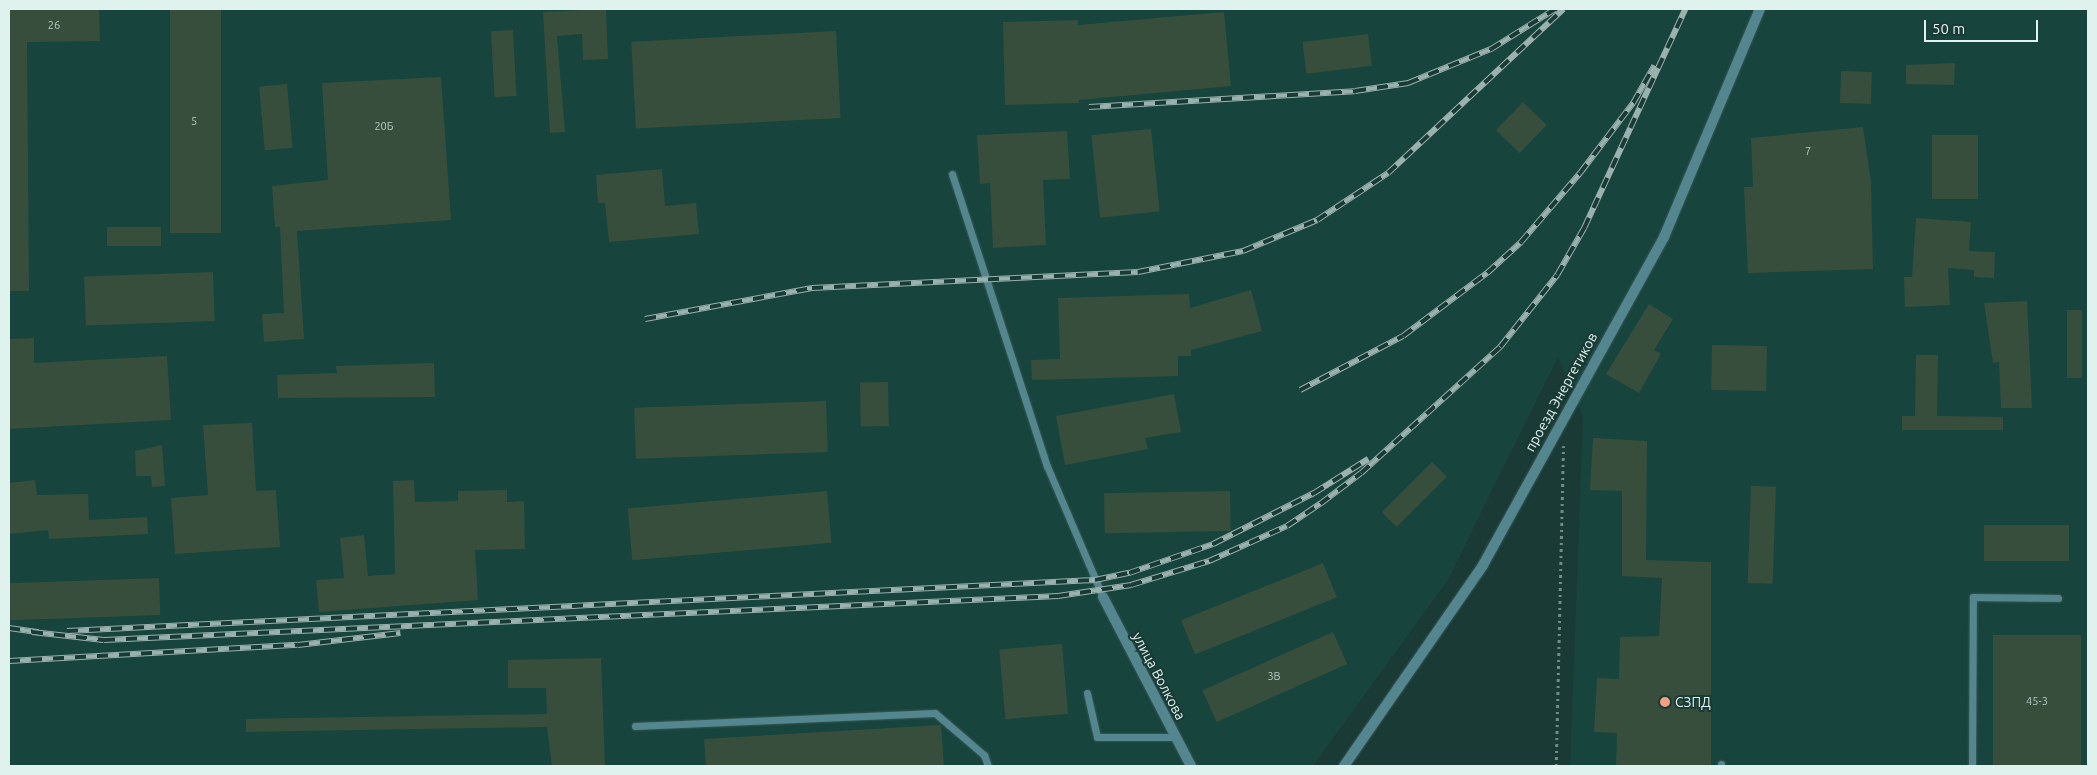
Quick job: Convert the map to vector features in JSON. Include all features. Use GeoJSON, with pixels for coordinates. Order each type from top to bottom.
{"type":"FeatureCollection","features":[{"type":"Feature","properties":{"kind":"street","name":"проезд Энергетиков"},"geometry":{"type":"LineString","coordinates":[[1344,766],[1483,565],[1554,431],[1664,237],[1760,9]]}},
{"type":"Feature","properties":{"kind":"street","name":"улица Волкова"},"geometry":{"type":"LineString","coordinates":[[1103,598],[1192,766]]}},
{"type":"Feature","properties":{"kind":"lane"},"geometry":{"type":"LineString","coordinates":[[952,174],[1047,466],[1103,598]]}},
{"type":"Feature","properties":{"kind":"lane"},"geometry":{"type":"LineString","coordinates":[[1972,766],[1973,598],[2058,598]]}},
{"type":"Feature","properties":{"kind":"lane"},"geometry":{"type":"LineString","coordinates":[[1087,693],[1097,737],[1176,737]]}},
{"type":"Feature","properties":{"kind":"lane"},"geometry":{"type":"LineString","coordinates":[[635,726],[935,713],[984,756],[988,766]]}},
{"type":"Feature","properties":{"kind":"path"},"geometry":{"type":"LineString","coordinates":[[1554,431],[1564,449],[1556,766]]}},
{"type":"Feature","properties":{"kind":"shaded area"},"geometry":{"type":"Polygon","coordinates":[[[9,9],[2088,9],[2088,766],[1570,766],[1583,417],[1558,357],[1448,580],[1313,766],[9,766],[9,9]]]}},
{"type":"Feature","properties":{"kind":"building"},"geometry":{"type":"Polygon","coordinates":[[[9,9],[99,9],[100,41],[27,42],[29,291],[9,291],[9,9]]]}},
{"type":"Feature","properties":{"kind":"building"},"geometry":{"type":"Polygon","coordinates":[[[170,9],[221,9],[221,233],[170,233],[170,9]]]}},
{"type":"Feature","properties":{"kind":"building"},"geometry":{"type":"Polygon","coordinates":[[[606,9],[608,59],[583,60],[582,34],[557,36],[565,132],[550,133],[543,12],[606,9]]]}},
{"type":"Feature","properties":{"kind":"building"},"geometry":{"type":"Polygon","coordinates":[[[1224,12],[1231,86],[1079,100],[1079,103],[1005,105],[1003,22],[1078,20],[1078,25],[1224,12]]]}},
{"type":"Feature","properties":{"kind":"building"},"geometry":{"type":"Polygon","coordinates":[[[513,30],[516,96],[494,97],[491,31],[513,30]]]}},
{"type":"Feature","properties":{"kind":"building"},"geometry":{"type":"Polygon","coordinates":[[[836,31],[841,118],[636,129],[631,42],[836,31]]]}},
{"type":"Feature","properties":{"kind":"building"},"geometry":{"type":"Polygon","coordinates":[[[1368,34],[1372,66],[1306,74],[1302,42],[1368,34]]]}},
{"type":"Feature","properties":{"kind":"building"},"geometry":{"type":"Polygon","coordinates":[[[1955,63],[1954,85],[1906,84],[1906,65],[1955,63]]]}},
{"type":"Feature","properties":{"kind":"building"},"geometry":{"type":"Polygon","coordinates":[[[1841,71],[1872,72],[1871,104],[1840,103],[1841,71]]]}},
{"type":"Feature","properties":{"kind":"building"},"geometry":{"type":"Polygon","coordinates":[[[441,77],[451,220],[297,231],[304,339],[264,342],[262,314],[284,313],[280,227],[275,227],[272,186],[328,180],[322,83],[441,77]]]}},
{"type":"Feature","properties":{"kind":"building"},"geometry":{"type":"Polygon","coordinates":[[[287,84],[293,148],[265,150],[259,86],[287,84]]]}},
{"type":"Feature","properties":{"kind":"building"},"geometry":{"type":"Polygon","coordinates":[[[1523,102],[1547,125],[1520,153],[1496,130],[1523,102]]]}},
{"type":"Feature","properties":{"kind":"building"},"geometry":{"type":"Polygon","coordinates":[[[1863,127],[1871,182],[1873,269],[1748,273],[1744,187],[1753,187],[1751,138],[1863,127]]]}},
{"type":"Feature","properties":{"kind":"building"},"geometry":{"type":"Polygon","coordinates":[[[1151,129],[1160,212],[1100,218],[1091,135],[1151,129]]]}},
{"type":"Feature","properties":{"kind":"building"},"geometry":{"type":"Polygon","coordinates":[[[1067,131],[1070,179],[1043,180],[1046,245],[993,248],[990,183],[980,184],[977,135],[1067,131]]]}},
{"type":"Feature","properties":{"kind":"building"},"geometry":{"type":"Polygon","coordinates":[[[1932,135],[1978,135],[1978,199],[1932,199],[1932,135]]]}},
{"type":"Feature","properties":{"kind":"building"},"geometry":{"type":"Polygon","coordinates":[[[662,169],[665,206],[696,203],[699,234],[609,242],[605,203],[598,203],[596,175],[662,169]]]}},
{"type":"Feature","properties":{"kind":"building"},"geometry":{"type":"Polygon","coordinates":[[[1916,218],[1971,222],[1969,251],[1995,252],[1994,278],[1974,277],[1974,270],[1948,268],[1950,305],[1905,307],[1904,277],[1912,277],[1916,218]]]}},
{"type":"Feature","properties":{"kind":"building"},"geometry":{"type":"Polygon","coordinates":[[[107,227],[161,227],[161,246],[107,246],[107,227]]]}},
{"type":"Feature","properties":{"kind":"building"},"geometry":{"type":"Polygon","coordinates":[[[213,272],[215,321],[86,325],[84,277],[213,272]]]}},
{"type":"Feature","properties":{"kind":"building"},"geometry":{"type":"Polygon","coordinates":[[[1251,290],[1262,331],[1191,350],[1191,356],[1178,356],[1178,376],[1032,380],[1031,360],[1060,359],[1058,298],[1189,294],[1190,308],[1251,290]]]}},
{"type":"Feature","properties":{"kind":"building"},"geometry":{"type":"Polygon","coordinates":[[[2027,301],[2032,408],[2001,408],[1999,362],[1993,363],[1984,303],[2027,301]]]}},
{"type":"Feature","properties":{"kind":"building"},"geometry":{"type":"Polygon","coordinates":[[[1649,304],[1673,319],[1654,350],[1661,354],[1639,393],[1606,374],[1649,304]]]}},
{"type":"Feature","properties":{"kind":"building"},"geometry":{"type":"Polygon","coordinates":[[[2067,310],[2082,310],[2082,378],[2067,378],[2067,310]]]}},
{"type":"Feature","properties":{"kind":"building"},"geometry":{"type":"Polygon","coordinates":[[[34,338],[34,363],[167,356],[171,420],[9,429],[9,339],[34,338]]]}},
{"type":"Feature","properties":{"kind":"building"},"geometry":{"type":"Polygon","coordinates":[[[1712,345],[1767,346],[1766,391],[1711,390],[1712,345]]]}},
{"type":"Feature","properties":{"kind":"building"},"geometry":{"type":"Polygon","coordinates":[[[1916,355],[1938,355],[1937,416],[2003,417],[2003,430],[1902,430],[1902,416],[1915,416],[1916,355]]]}},
{"type":"Feature","properties":{"kind":"building"},"geometry":{"type":"Polygon","coordinates":[[[434,363],[435,397],[278,398],[277,375],[337,373],[336,366],[434,363]]]}},
{"type":"Feature","properties":{"kind":"building"},"geometry":{"type":"Polygon","coordinates":[[[860,382],[888,382],[889,426],[861,426],[860,382]]]}},
{"type":"Feature","properties":{"kind":"building"},"geometry":{"type":"Polygon","coordinates":[[[1174,394],[1181,432],[1145,438],[1148,449],[1065,465],[1056,416],[1174,394]]]}},
{"type":"Feature","properties":{"kind":"building"},"geometry":{"type":"Polygon","coordinates":[[[826,401],[828,452],[636,459],[634,408],[826,401]]]}},
{"type":"Feature","properties":{"kind":"building"},"geometry":{"type":"Polygon","coordinates":[[[252,423],[256,491],[276,490],[280,547],[175,554],[171,498],[208,495],[203,425],[252,423]]]}},
{"type":"Feature","properties":{"kind":"building","name":"СЗПД"},"geometry":{"type":"Polygon","coordinates":[[[1593,438],[1647,441],[1646,560],[1711,562],[1711,766],[1616,766],[1617,733],[1594,732],[1597,678],[1619,679],[1620,637],[1659,636],[1662,578],[1622,576],[1622,491],[1590,490],[1593,438]]]}},
{"type":"Feature","properties":{"kind":"building"},"geometry":{"type":"Polygon","coordinates":[[[162,445],[165,486],[152,487],[151,476],[136,476],[135,451],[162,445]]]}},
{"type":"Feature","properties":{"kind":"building"},"geometry":{"type":"Polygon","coordinates":[[[1432,462],[1447,477],[1397,527],[1382,512],[1432,462]]]}},
{"type":"Feature","properties":{"kind":"building"},"geometry":{"type":"Polygon","coordinates":[[[35,480],[37,495],[88,494],[89,520],[147,517],[148,534],[49,539],[48,530],[9,534],[9,483],[35,480]]]}},
{"type":"Feature","properties":{"kind":"building"},"geometry":{"type":"Polygon","coordinates":[[[414,480],[415,502],[458,501],[458,491],[507,490],[507,502],[524,501],[525,549],[475,550],[478,600],[319,612],[316,580],[344,578],[340,538],[364,535],[368,576],[395,574],[393,481],[414,480]]]}},
{"type":"Feature","properties":{"kind":"building"},"geometry":{"type":"Polygon","coordinates":[[[1751,486],[1776,487],[1773,584],[1748,583],[1751,486]]]}},
{"type":"Feature","properties":{"kind":"building"},"geometry":{"type":"Polygon","coordinates":[[[827,491],[832,543],[632,560],[628,508],[827,491]]]}},
{"type":"Feature","properties":{"kind":"building"},"geometry":{"type":"Polygon","coordinates":[[[1230,491],[1231,531],[1105,533],[1104,493],[1230,491]]]}},
{"type":"Feature","properties":{"kind":"building"},"geometry":{"type":"Polygon","coordinates":[[[1984,525],[2069,525],[2069,561],[1984,561],[1984,525]]]}},
{"type":"Feature","properties":{"kind":"building"},"geometry":{"type":"Polygon","coordinates":[[[1323,563],[1337,597],[1195,655],[1181,620],[1323,563]]]}},
{"type":"Feature","properties":{"kind":"building"},"geometry":{"type":"Polygon","coordinates":[[[159,578],[160,615],[10,620],[9,583],[159,578]]]}},
{"type":"Feature","properties":{"kind":"building"},"geometry":{"type":"Polygon","coordinates":[[[1333,632],[1347,664],[1217,722],[1202,690],[1333,632]]]}},
{"type":"Feature","properties":{"kind":"building"},"geometry":{"type":"Polygon","coordinates":[[[1993,635],[2081,635],[2081,766],[1993,766],[1993,635]]]}},
{"type":"Feature","properties":{"kind":"building"},"geometry":{"type":"Polygon","coordinates":[[[1062,644],[1068,714],[1005,719],[999,649],[1062,644]]]}},
{"type":"Feature","properties":{"kind":"building"},"geometry":{"type":"Polygon","coordinates":[[[601,658],[605,766],[552,766],[547,727],[246,732],[246,719],[547,714],[546,688],[508,688],[508,660],[601,658]]]}},
{"type":"Feature","properties":{"kind":"building"},"geometry":{"type":"Polygon","coordinates":[[[941,725],[944,766],[706,766],[704,739],[941,725]]]}},
{"type":"Feature","properties":{"kind":"railway"},"geometry":{"type":"LineString","coordinates":[[1089,107],[1355,91],[1408,83],[1491,49],[1555,9]]}},
{"type":"Feature","properties":{"kind":"railway"},"geometry":{"type":"LineString","coordinates":[[645,319],[812,288],[1138,272],[1243,251],[1317,220],[1388,173],[1563,9]]}},
{"type":"Feature","properties":{"kind":"railway"},"geometry":{"type":"LineString","coordinates":[[32,632],[104,640],[1058,596],[1131,585],[1209,561],[1287,526],[1320,504],[1361,473],[1500,347],[1557,275],[1584,228],[1685,9]]}},
{"type":"Feature","properties":{"kind":"railway"},"geometry":{"type":"LineString","coordinates":[[1300,390],[1403,336],[1487,273],[1521,242],[1580,173],[1633,103],[1654,66]]}},
{"type":"Feature","properties":{"kind":"railway"},"geometry":{"type":"LineString","coordinates":[[67,631],[1095,580],[1129,573],[1213,544],[1314,493],[1368,459]]}},
{"type":"Feature","properties":{"kind":"railway"},"geometry":{"type":"LineString","coordinates":[[9,628],[39,632]]}},
{"type":"Feature","properties":{"kind":"railway"},"geometry":{"type":"LineString","coordinates":[[9,661],[298,645],[400,633]]}},
{"type":"Feature","properties":{"kind":"place","name":"СЗПД"},"geometry":{"type":"Point","coordinates":[1665,702]}}]}
